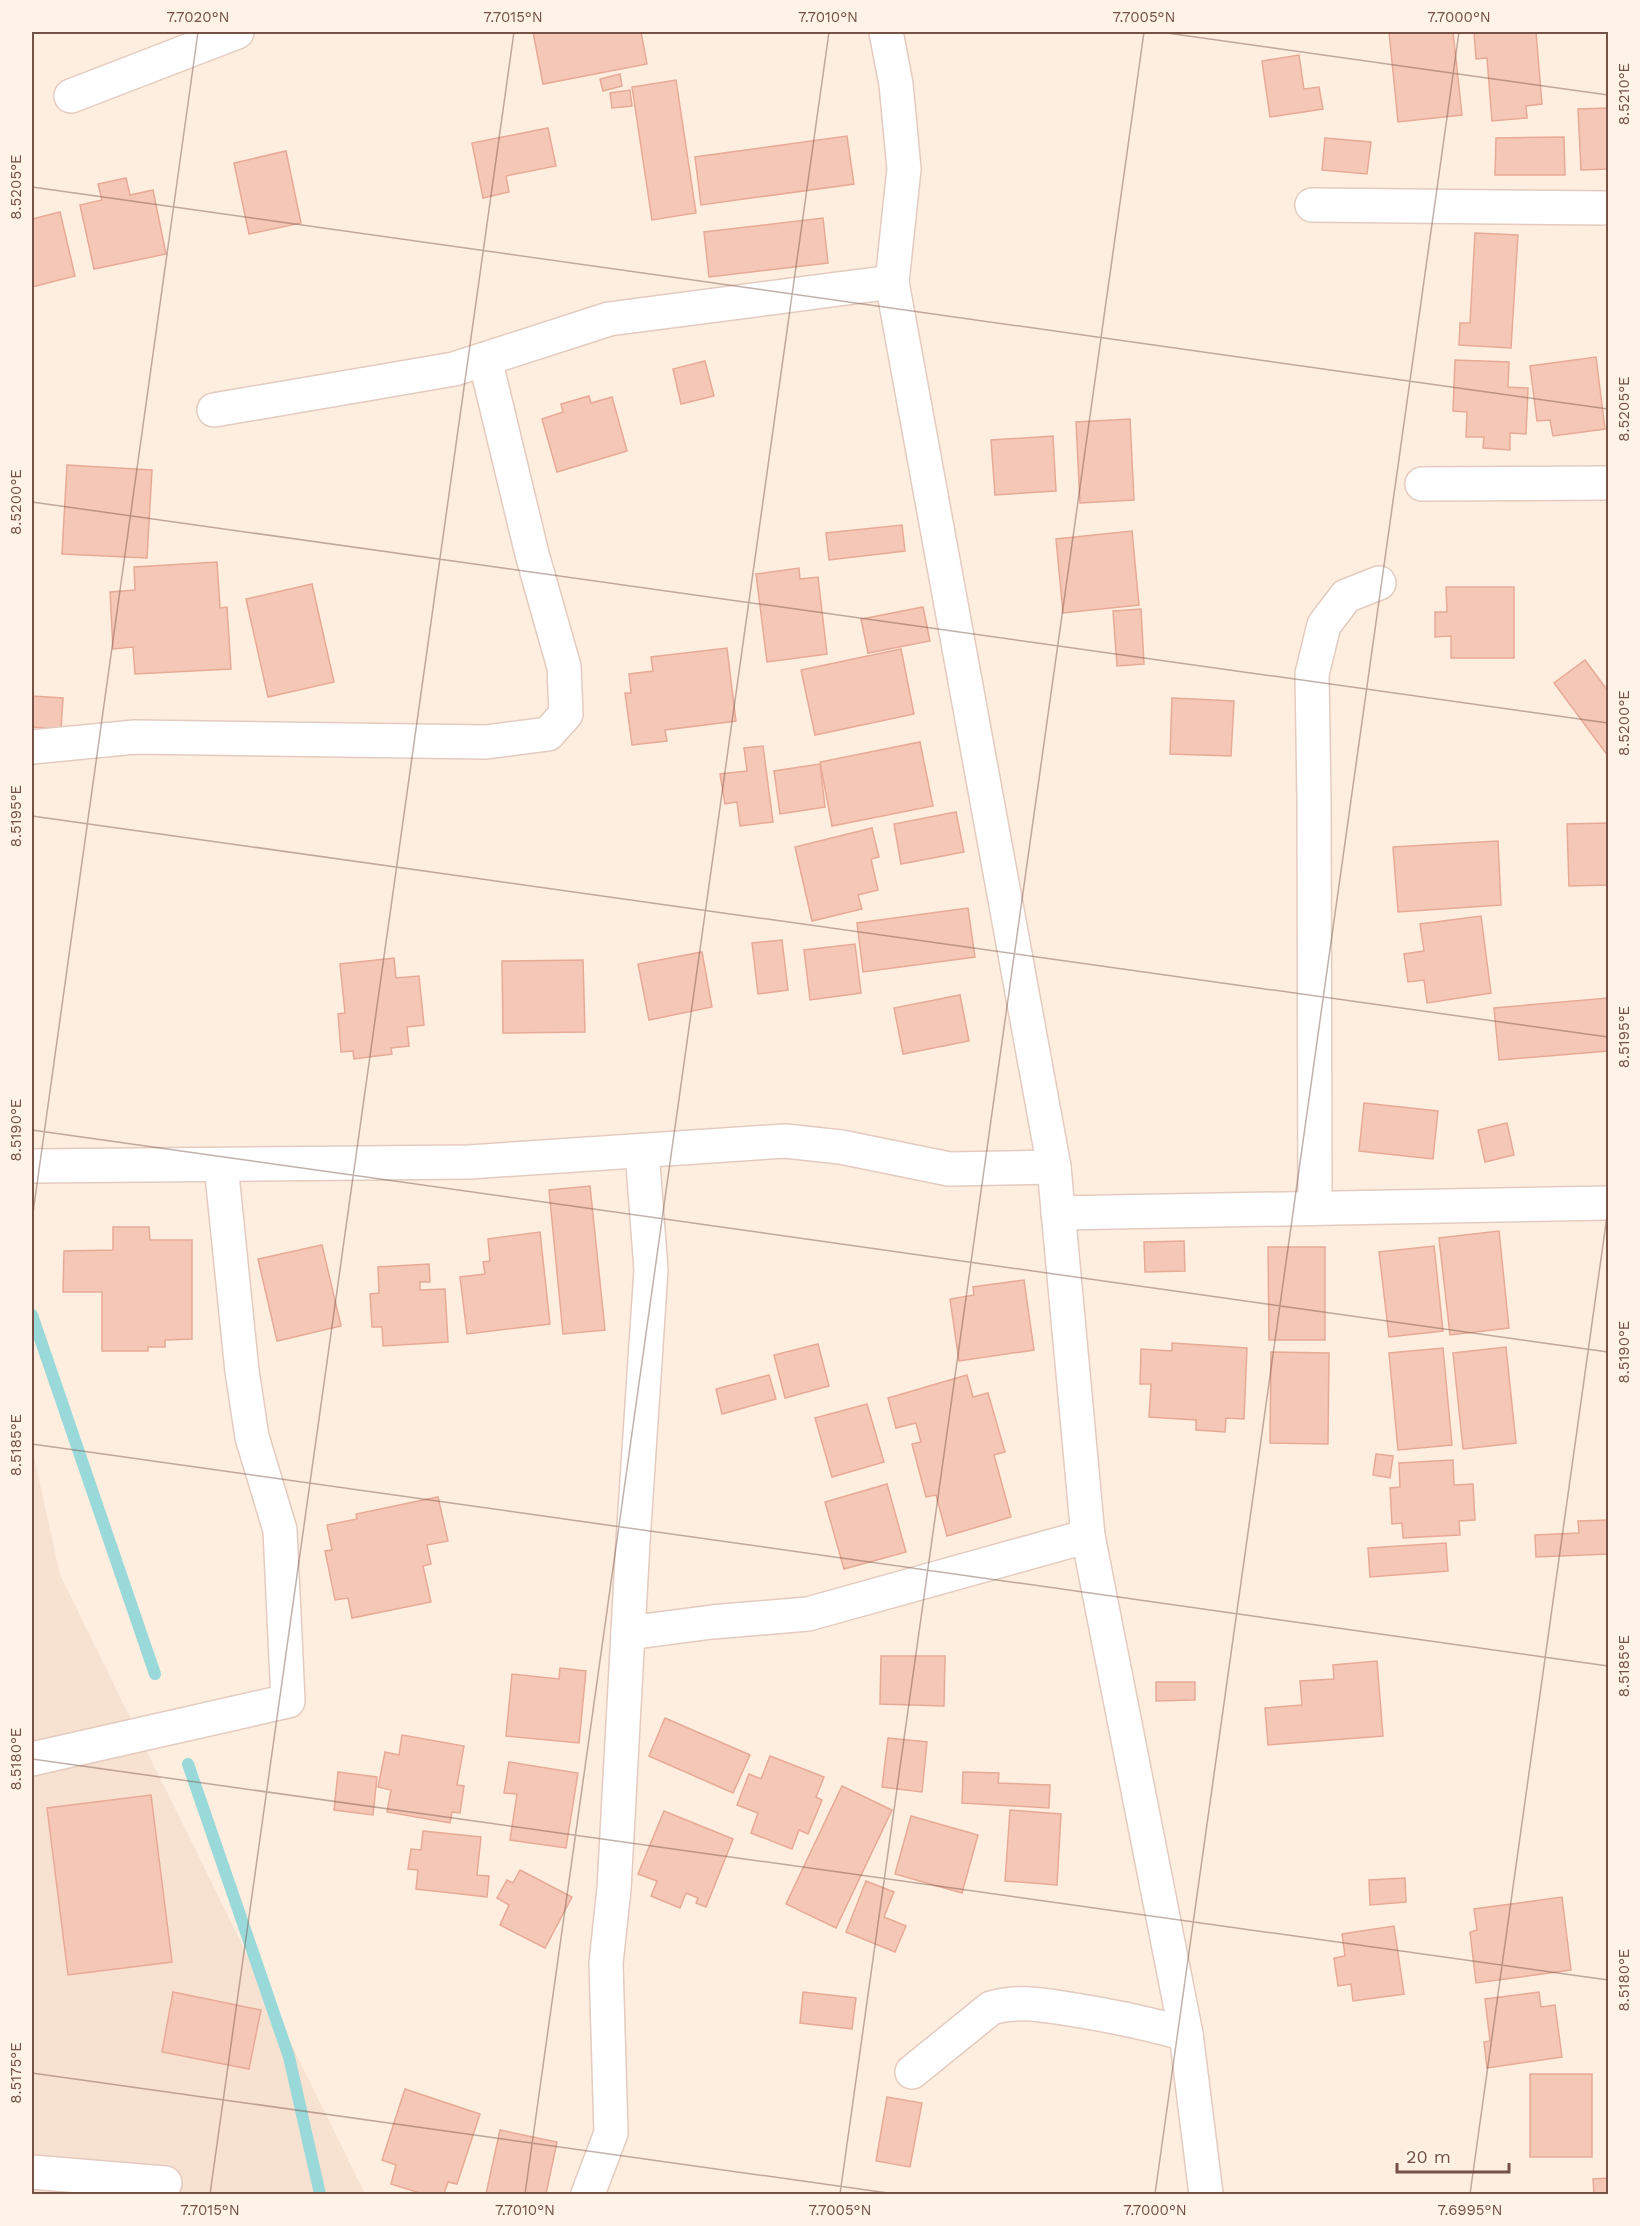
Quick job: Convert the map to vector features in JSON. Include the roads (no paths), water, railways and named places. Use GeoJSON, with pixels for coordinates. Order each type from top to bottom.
{"type":"FeatureCollection","features":[{"type":"Feature","properties":{"kind":"street"},"geometry":{"type":"LineString","coordinates":[[71,96],[237,32]]}},
{"type":"Feature","properties":{"kind":"street"},"geometry":{"type":"LineString","coordinates":[[886,32],[896,84],[904,169],[892,282],[1054,1167],[1088,1536],[1186,2034],[1206,2194]]}},
{"type":"Feature","properties":{"kind":"street"},"geometry":{"type":"LineString","coordinates":[[1312,205],[1608,208]]}},
{"type":"Feature","properties":{"kind":"street"},"geometry":{"type":"LineString","coordinates":[[214,410],[454,369],[609,319],[892,282]]}},
{"type":"Feature","properties":{"kind":"street"},"geometry":{"type":"LineString","coordinates":[[32,747],[135,737],[486,742],[548,734],[566,714],[564,667],[532,554],[485,359]]}},
{"type":"Feature","properties":{"kind":"street"},"geometry":{"type":"LineString","coordinates":[[1422,484],[1608,483]]}},
{"type":"Feature","properties":{"kind":"street"},"geometry":{"type":"LineString","coordinates":[[1315,1208],[1312,674],[1324,625],[1346,596],[1379,583]]}},
{"type":"Feature","properties":{"kind":"street"},"geometry":{"type":"LineString","coordinates":[[32,1166],[469,1162],[785,1140],[841,1147],[949,1168],[1054,1167]]}},
{"type":"Feature","properties":{"kind":"street"},"geometry":{"type":"LineString","coordinates":[[588,2194],[611,2133],[606,1963],[614,1889],[651,1270],[642,1151]]}},
{"type":"Feature","properties":{"kind":"street"},"geometry":{"type":"LineString","coordinates":[[32,1759],[288,1701],[280,1530],[252,1437],[242,1371],[221,1165]]}},
{"type":"Feature","properties":{"kind":"street"},"geometry":{"type":"LineString","coordinates":[[1058,1213],[1608,1203]]}},
{"type":"Feature","properties":{"kind":"street"},"geometry":{"type":"LineString","coordinates":[[628,1633],[808,1614],[1088,1536]]}},
{"type":"Feature","properties":{"kind":"street"},"geometry":{"type":"LineString","coordinates":[[912,2072],[991,2008],[1006,2003],[1025,2003],[1103,2014],[1186,2034]]}},
{"type":"Feature","properties":{"kind":"street"},"geometry":{"type":"LineString","coordinates":[[32,2172],[165,2183]]}},
{"type":"Feature","properties":{"kind":"waterway"},"geometry":{"type":"LineString","coordinates":[[32,1315],[155,1674]]}},
{"type":"Feature","properties":{"kind":"waterway"},"geometry":{"type":"LineString","coordinates":[[188,1764],[289,2057],[320,2194]]}}]}
